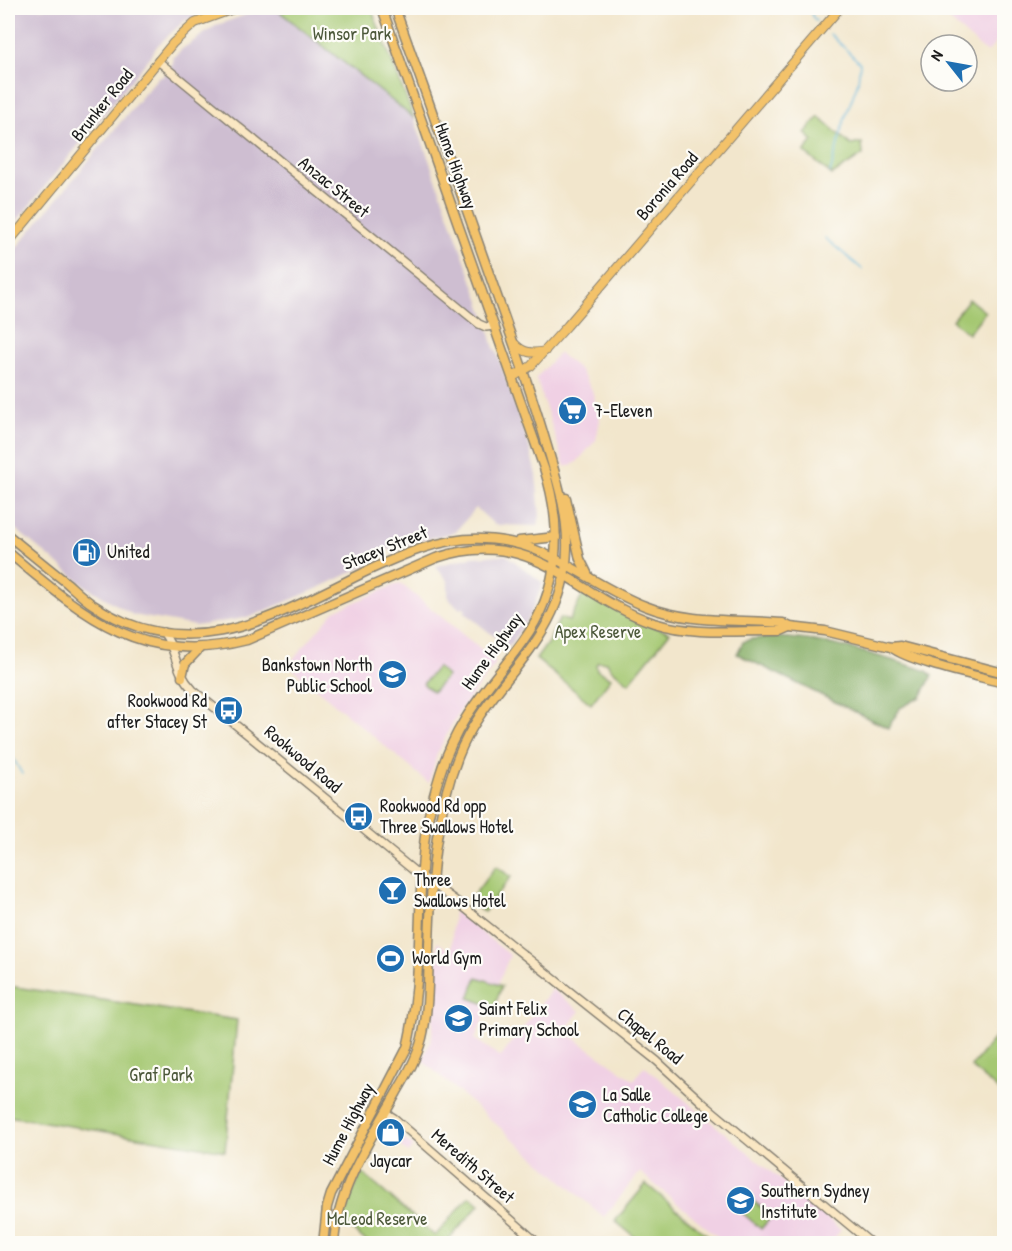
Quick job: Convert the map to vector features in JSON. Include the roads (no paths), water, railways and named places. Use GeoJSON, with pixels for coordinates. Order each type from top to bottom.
{"type":"FeatureCollection","features":[{"type":"Feature","properties":{"kind":"highway","name":"Hume Highway"},"geometry":{"type":"LineString","coordinates":[[323,1244],[327,1207],[331,1194],[406,1050],[411,1029],[417,968],[421,875],[428,822],[439,776],[449,747],[468,711],[531,629],[548,592],[554,569],[556,537],[550,486],[382,8]]}},
{"type":"Feature","properties":{"kind":"highway","name":"Hume Highway"},"geometry":{"type":"LineString","coordinates":[[334,1244],[335,1226],[345,1191],[417,1054],[423,1035],[431,882],[438,826],[452,774],[464,743],[481,713],[539,639],[551,616],[566,563],[565,521],[556,473],[524,372],[395,8]]}},
{"type":"Feature","properties":{"kind":"highway"},"geometry":{"type":"LineString","coordinates":[[556,473],[569,507],[580,559],[589,576]]}},
{"type":"Feature","properties":{"kind":"highway"},"geometry":{"type":"LineString","coordinates":[[8,535],[91,603],[134,626],[163,632]]}},
{"type":"Feature","properties":{"kind":"highway"},"geometry":{"type":"LineString","coordinates":[[513,542],[556,537]]}},
{"type":"Feature","properties":{"kind":"highway","name":"Stacey Street"},"geometry":{"type":"LineString","coordinates":[[163,632],[187,635],[219,632],[257,623],[414,551],[440,543],[477,538],[513,542],[555,557],[644,606],[675,616],[783,623],[790,627],[825,631],[891,647],[902,647],[1005,674]]}},
{"type":"Feature","properties":{"kind":"highway","name":"Stacey Street"},"geometry":{"type":"LineString","coordinates":[[172,647],[200,648],[236,643],[256,637],[426,562],[456,552],[484,549],[525,555],[564,574],[632,614],[675,629],[719,632],[781,631],[790,627]]}},
{"type":"Feature","properties":{"kind":"highway"},"geometry":{"type":"LineString","coordinates":[[8,552],[82,612],[127,637],[172,647]]}},
{"type":"Feature","properties":{"kind":"highway","name":"Stacey Street"},"geometry":{"type":"LineString","coordinates":[[891,647],[898,652],[927,662],[1005,682]]}},
{"type":"Feature","properties":{"kind":"highway"},"geometry":{"type":"LineString","coordinates":[[182,677],[185,664],[200,648]]}},
{"type":"Feature","properties":{"kind":"highway"},"geometry":{"type":"LineString","coordinates":[[406,1050],[417,1054]]}},
{"type":"Feature","properties":{"kind":"main road","name":"Brunker Road"},"geometry":{"type":"LineString","coordinates":[[8,243],[173,43],[195,23],[236,8]]}},
{"type":"Feature","properties":{"kind":"main road","name":"Boronia Road"},"geometry":{"type":"LineString","coordinates":[[513,377],[524,372],[545,351],[840,8]]}},
{"type":"Feature","properties":{"kind":"main road","name":"Anzac Street"},"geometry":{"type":"LineString","coordinates":[[158,62],[479,324],[486,327],[495,326]]}},
{"type":"Feature","properties":{"kind":"main road"},"geometry":{"type":"LineString","coordinates":[[513,343],[520,350],[527,352],[545,351]]}},
{"type":"Feature","properties":{"kind":"main road","name":"Rookwood Road"},"geometry":{"type":"LineString","coordinates":[[163,632],[172,647],[174,660],[182,677],[199,695],[349,819],[431,882]]}},
{"type":"Feature","properties":{"kind":"main road","name":"Chapel Road"},"geometry":{"type":"LineString","coordinates":[[431,882],[657,1061],[704,1104],[872,1244]]}},
{"type":"Feature","properties":{"kind":"main road","name":"Meredith Street"},"geometry":{"type":"LineString","coordinates":[[386,1113],[539,1244]]}},
{"type":"Feature","properties":{"kind":"waterway"},"geometry":{"type":"LineString","coordinates":[[811,8],[812,16],[816,21]]}},
{"type":"Feature","properties":{"kind":"waterway"},"geometry":{"type":"LineString","coordinates":[[830,34],[860,63],[858,82],[845,118],[830,173]]}},
{"type":"Feature","properties":{"kind":"waterway"},"geometry":{"type":"LineString","coordinates":[[825,238],[862,269]]}},
{"type":"Feature","properties":{"kind":"waterway"},"geometry":{"type":"LineString","coordinates":[[8,749],[22,774]]}},
{"type":"Feature","properties":{"kind":"place","name":"7-Eleven"},"geometry":{"type":"Point","coordinates":[573,411]}},
{"type":"Feature","properties":{"kind":"place","name":"United"},"geometry":{"type":"Point","coordinates":[86,552]}},
{"type":"Feature","properties":{"kind":"place","name":"Bankstown North Public School"},"geometry":{"type":"Point","coordinates":[393,675]}},
{"type":"Feature","properties":{"kind":"place","name":"Rookwood Rd after Stacey St"},"geometry":{"type":"Point","coordinates":[228,711]}},
{"type":"Feature","properties":{"kind":"place","name":"Rookwood Rd opp Three Swallows Hotel"},"geometry":{"type":"Point","coordinates":[359,816]}},
{"type":"Feature","properties":{"kind":"place","name":"Three Swallows Hotel"},"geometry":{"type":"Point","coordinates":[393,890]}},
{"type":"Feature","properties":{"kind":"place","name":"World Gym"},"geometry":{"type":"Point","coordinates":[391,958]}},
{"type":"Feature","properties":{"kind":"place","name":"Saint Felix Primary School"},"geometry":{"type":"Point","coordinates":[458,1019]}},
{"type":"Feature","properties":{"kind":"place","name":"La Salle Catholic College"},"geometry":{"type":"Point","coordinates":[582,1105]}},
{"type":"Feature","properties":{"kind":"place","name":"Jaycar"},"geometry":{"type":"Point","coordinates":[391,1132]}},
{"type":"Feature","properties":{"kind":"place","name":"Southern Sydney Institute"},"geometry":{"type":"Point","coordinates":[740,1201]}},
{"type":"Feature","properties":{"kind":"park label","name":"Winsor Park"},"geometry":{"type":"Point","coordinates":[352,34]}},
{"type":"Feature","properties":{"kind":"park label","name":"Apex Reserve"},"geometry":{"type":"Point","coordinates":[598,632]}},
{"type":"Feature","properties":{"kind":"park label","name":"Graf Park"},"geometry":{"type":"Point","coordinates":[161,1075]}},
{"type":"Feature","properties":{"kind":"park label","name":"McLeod Reserve"},"geometry":{"type":"Point","coordinates":[377,1219]}}]}
